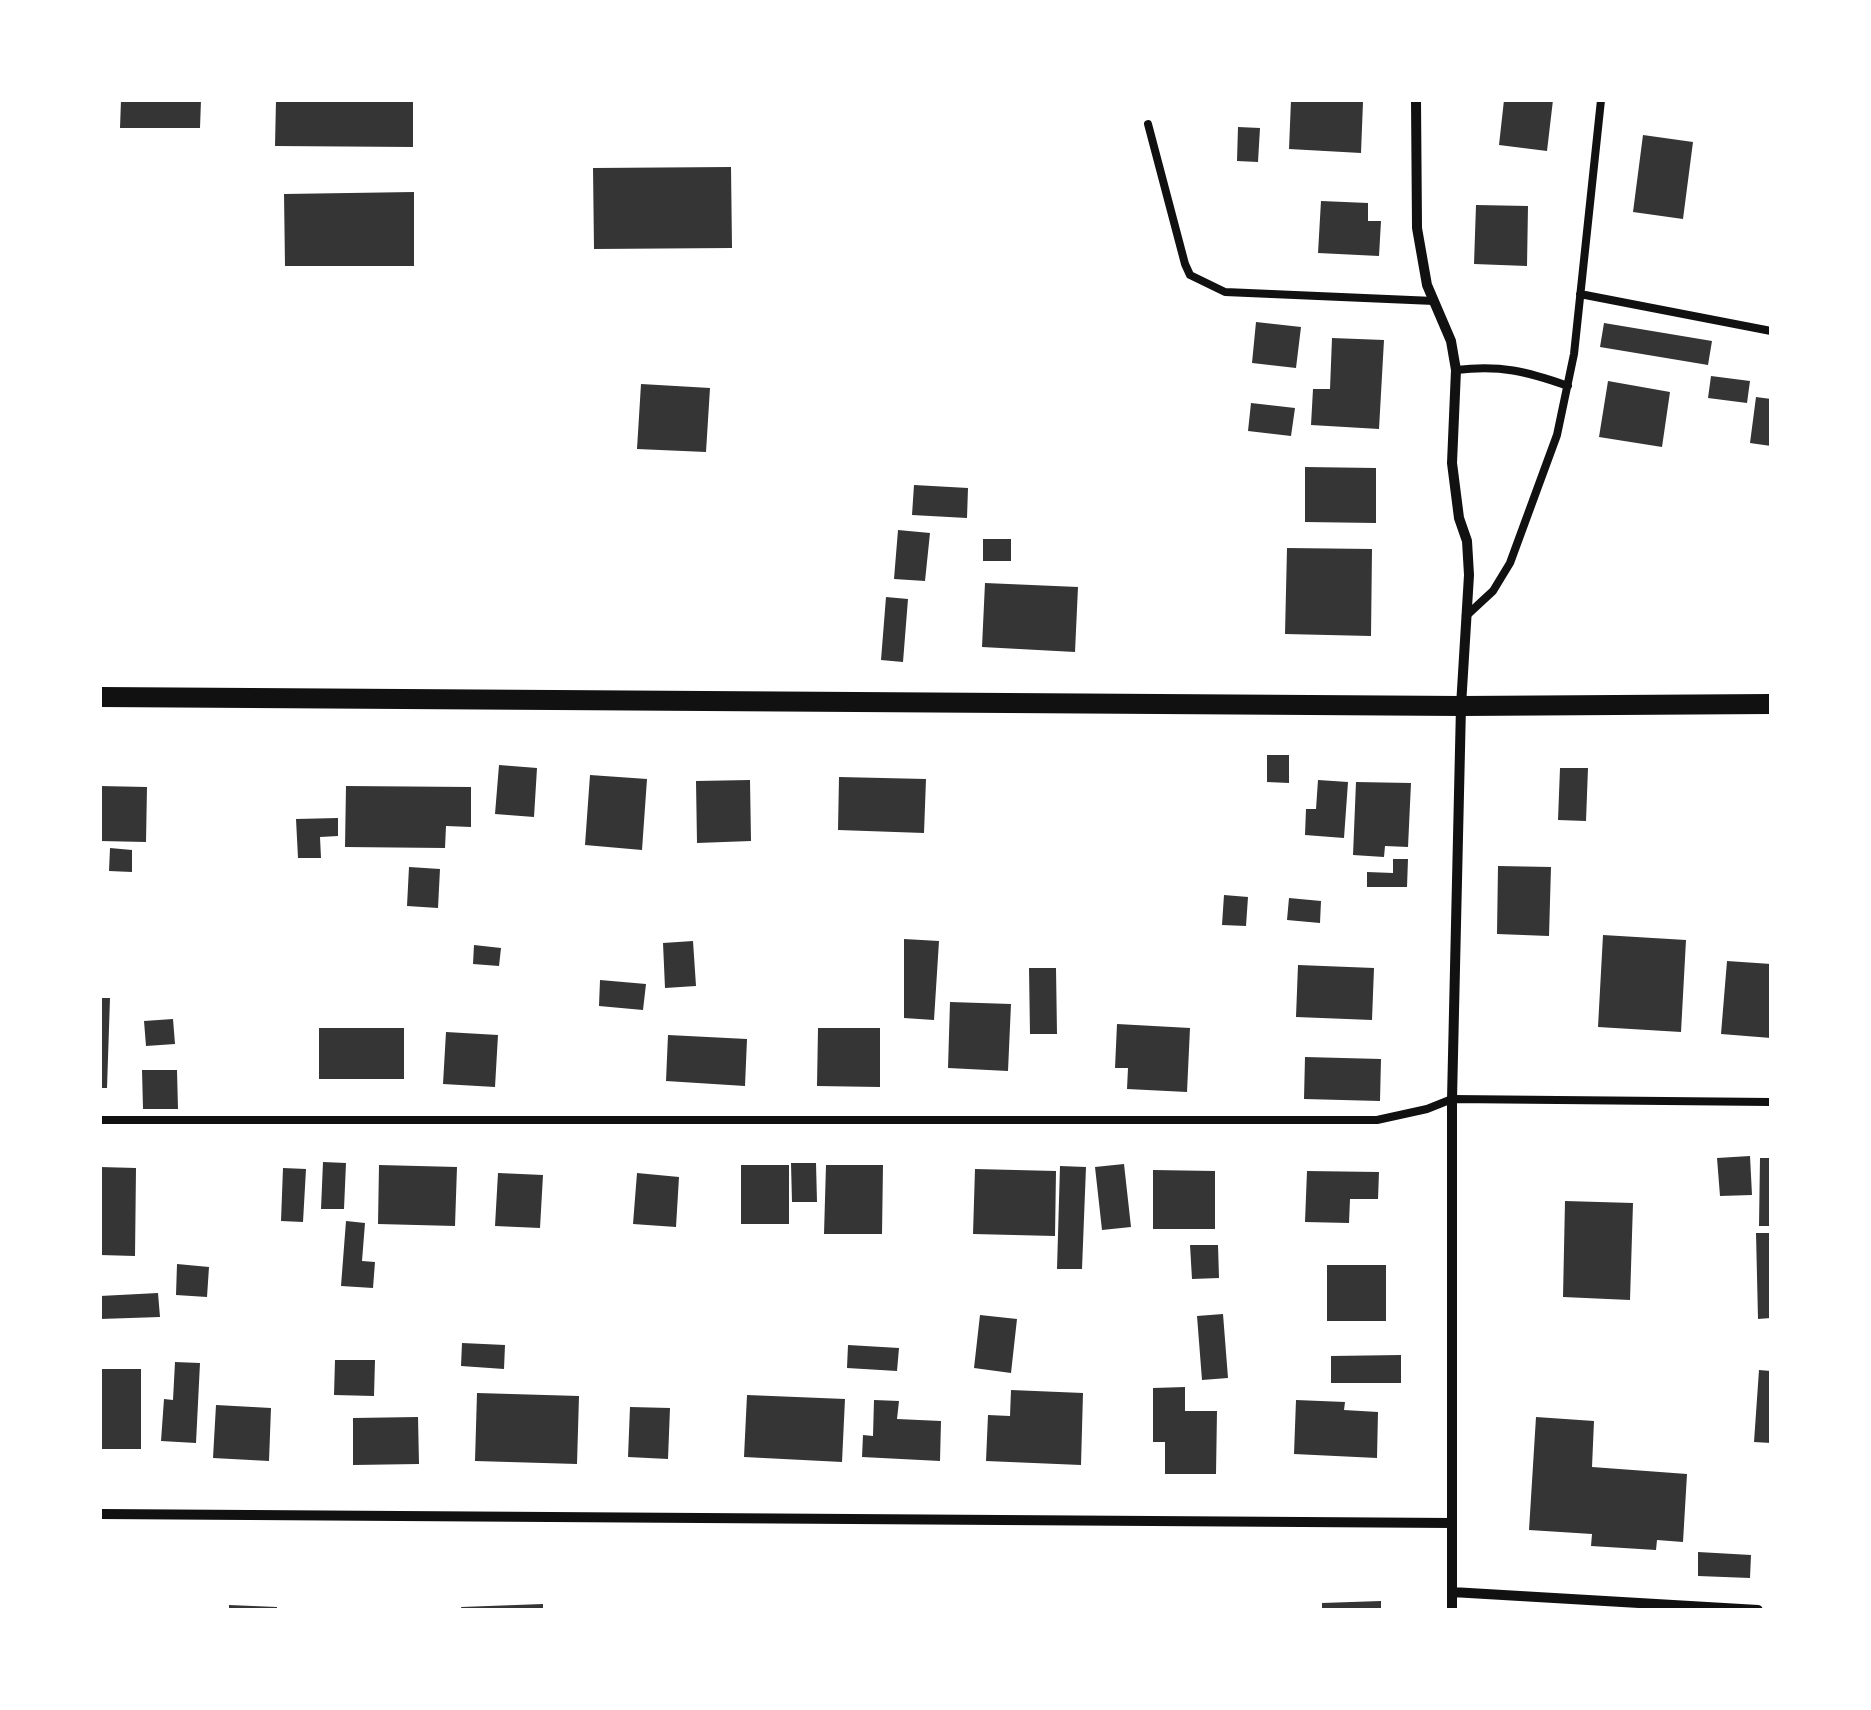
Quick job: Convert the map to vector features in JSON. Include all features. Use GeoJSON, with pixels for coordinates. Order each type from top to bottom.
{"type":"FeatureCollection","features":[{"type":"Feature","properties":{"kind":"main road"},"geometry":{"type":"LineString","coordinates":[[100,697],[1461,706],[1771,704]]}},
{"type":"Feature","properties":{"kind":"street"},"geometry":{"type":"LineString","coordinates":[[1416,100],[1417,228],[1427,286],[1451,341],[1456,370],[1452,463],[1466,541],[1452,1099],[1452,1610]]}},
{"type":"Feature","properties":{"kind":"street"},"geometry":{"type":"LineString","coordinates":[[100,1514],[1452,1523]]}},
{"type":"Feature","properties":{"kind":"street"},"geometry":{"type":"LineString","coordinates":[[1452,1592],[1758,1610]]}},
{"type":"Feature","properties":{"kind":"lane"},"geometry":{"type":"LineString","coordinates":[[1466,616],[1493,591],[1516,551],[1557,436],[1580,294],[1600,100]]}},
{"type":"Feature","properties":{"kind":"lane"},"geometry":{"type":"LineString","coordinates":[[1148,124],[1190,276],[1203,284],[1246,294],[1434,302]]}},
{"type":"Feature","properties":{"kind":"lane"},"geometry":{"type":"LineString","coordinates":[[1580,294],[1771,331]]}},
{"type":"Feature","properties":{"kind":"lane"},"geometry":{"type":"LineString","coordinates":[[1456,370],[1495,366],[1516,369],[1568,386]]}},
{"type":"Feature","properties":{"kind":"lane"},"geometry":{"type":"LineString","coordinates":[[100,1120],[1376,1120],[1452,1099],[1771,1102]]}},
{"type":"Feature","properties":{"kind":"building"},"geometry":{"type":"Polygon","coordinates":[[[121,100],[201,100],[200,128],[120,128],[121,100]]]}},
{"type":"Feature","properties":{"kind":"building"},"geometry":{"type":"Polygon","coordinates":[[[276,100],[413,100],[413,147],[275,146],[276,100]]]}},
{"type":"Feature","properties":{"kind":"building"},"geometry":{"type":"Polygon","coordinates":[[[1291,100],[1363,102],[1361,153],[1289,149],[1291,100]]]}},
{"type":"Feature","properties":{"kind":"building"},"geometry":{"type":"Polygon","coordinates":[[[1504,100],[1553,100],[1547,151],[1499,145],[1504,100]]]}},
{"type":"Feature","properties":{"kind":"building"},"geometry":{"type":"Polygon","coordinates":[[[1238,127],[1260,128],[1258,162],[1237,161],[1238,127]]]}},
{"type":"Feature","properties":{"kind":"building"},"geometry":{"type":"Polygon","coordinates":[[[1643,135],[1693,142],[1683,219],[1633,212],[1643,135]]]}},
{"type":"Feature","properties":{"kind":"building"},"geometry":{"type":"Polygon","coordinates":[[[731,167],[732,248],[594,249],[593,168],[731,167]]]}},
{"type":"Feature","properties":{"kind":"building"},"geometry":{"type":"Polygon","coordinates":[[[414,192],[414,266],[285,266],[284,194],[414,192]]]}},
{"type":"Feature","properties":{"kind":"building"},"geometry":{"type":"Polygon","coordinates":[[[1321,201],[1368,203],[1368,221],[1381,221],[1379,256],[1318,253],[1321,201]]]}},
{"type":"Feature","properties":{"kind":"building"},"geometry":{"type":"Polygon","coordinates":[[[1476,205],[1528,206],[1527,266],[1474,264],[1476,205]]]}},
{"type":"Feature","properties":{"kind":"building"},"geometry":{"type":"Polygon","coordinates":[[[1256,322],[1301,327],[1296,368],[1252,363],[1256,322]]]}},
{"type":"Feature","properties":{"kind":"building"},"geometry":{"type":"Polygon","coordinates":[[[1604,323],[1712,341],[1708,365],[1600,347],[1604,323]]]}},
{"type":"Feature","properties":{"kind":"building"},"geometry":{"type":"Polygon","coordinates":[[[1332,338],[1384,340],[1379,429],[1311,425],[1313,389],[1330,389],[1332,338]]]}},
{"type":"Feature","properties":{"kind":"building"},"geometry":{"type":"Polygon","coordinates":[[[1711,376],[1750,381],[1747,403],[1708,398],[1711,376]]]}},
{"type":"Feature","properties":{"kind":"building"},"geometry":{"type":"Polygon","coordinates":[[[1608,381],[1670,392],[1662,447],[1599,437],[1608,381]]]}},
{"type":"Feature","properties":{"kind":"building"},"geometry":{"type":"Polygon","coordinates":[[[641,384],[710,388],[706,452],[637,449],[641,384]]]}},
{"type":"Feature","properties":{"kind":"building"},"geometry":{"type":"Polygon","coordinates":[[[1756,397],[1771,399],[1771,446],[1750,443],[1756,397]]]}},
{"type":"Feature","properties":{"kind":"building"},"geometry":{"type":"Polygon","coordinates":[[[1251,403],[1295,408],[1291,436],[1248,431],[1251,403]]]}},
{"type":"Feature","properties":{"kind":"building"},"geometry":{"type":"Polygon","coordinates":[[[1305,467],[1376,468],[1376,523],[1305,522],[1305,467]]]}},
{"type":"Feature","properties":{"kind":"building"},"geometry":{"type":"Polygon","coordinates":[[[914,485],[968,488],[967,518],[912,515],[914,485]]]}},
{"type":"Feature","properties":{"kind":"building"},"geometry":{"type":"Polygon","coordinates":[[[898,530],[930,533],[925,581],[894,579],[898,530]]]}},
{"type":"Feature","properties":{"kind":"building"},"geometry":{"type":"Polygon","coordinates":[[[983,539],[1011,539],[1011,561],[983,561],[983,539]]]}},
{"type":"Feature","properties":{"kind":"building"},"geometry":{"type":"Polygon","coordinates":[[[1287,548],[1372,549],[1371,636],[1285,634],[1287,548]]]}},
{"type":"Feature","properties":{"kind":"building"},"geometry":{"type":"Polygon","coordinates":[[[985,583],[1078,587],[1075,652],[982,647],[985,583]]]}},
{"type":"Feature","properties":{"kind":"building"},"geometry":{"type":"Polygon","coordinates":[[[886,597],[908,599],[903,662],[881,660],[886,597]]]}},
{"type":"Feature","properties":{"kind":"building"},"geometry":{"type":"Polygon","coordinates":[[[1267,755],[1289,755],[1289,783],[1267,782],[1267,755]]]}},
{"type":"Feature","properties":{"kind":"building"},"geometry":{"type":"Polygon","coordinates":[[[499,765],[537,768],[534,817],[495,814],[499,765]]]}},
{"type":"Feature","properties":{"kind":"building"},"geometry":{"type":"Polygon","coordinates":[[[1560,768],[1588,768],[1586,821],[1558,820],[1560,768]]]}},
{"type":"Feature","properties":{"kind":"building"},"geometry":{"type":"Polygon","coordinates":[[[590,775],[647,779],[642,850],[585,845],[590,775]]]}},
{"type":"Feature","properties":{"kind":"building"},"geometry":{"type":"Polygon","coordinates":[[[839,777],[926,779],[924,833],[838,830],[839,777]]]}},
{"type":"Feature","properties":{"kind":"building"},"geometry":{"type":"Polygon","coordinates":[[[750,780],[751,841],[697,843],[696,781],[750,780]]]}},
{"type":"Feature","properties":{"kind":"building"},"geometry":{"type":"Polygon","coordinates":[[[1318,780],[1348,782],[1344,838],[1305,835],[1306,809],[1316,809],[1318,780]]]}},
{"type":"Feature","properties":{"kind":"building"},"geometry":{"type":"Polygon","coordinates":[[[1356,782],[1411,783],[1408,847],[1385,846],[1384,857],[1353,855],[1356,782]]]}},
{"type":"Feature","properties":{"kind":"building"},"geometry":{"type":"Polygon","coordinates":[[[100,786],[147,787],[146,842],[100,841],[100,786]]]}},
{"type":"Feature","properties":{"kind":"building"},"geometry":{"type":"Polygon","coordinates":[[[346,786],[471,787],[471,827],[446,826],[445,848],[345,847],[346,786]]]}},
{"type":"Feature","properties":{"kind":"building"},"geometry":{"type":"Polygon","coordinates":[[[338,818],[338,836],[320,837],[321,858],[298,858],[296,819],[338,818]]]}},
{"type":"Feature","properties":{"kind":"building"},"geometry":{"type":"Polygon","coordinates":[[[110,848],[132,850],[132,872],[109,871],[110,848]]]}},
{"type":"Feature","properties":{"kind":"building"},"geometry":{"type":"Polygon","coordinates":[[[1393,859],[1408,859],[1407,887],[1367,887],[1367,872],[1393,873],[1393,859]]]}},
{"type":"Feature","properties":{"kind":"building"},"geometry":{"type":"Polygon","coordinates":[[[1498,866],[1551,867],[1549,936],[1497,934],[1498,866]]]}},
{"type":"Feature","properties":{"kind":"building"},"geometry":{"type":"Polygon","coordinates":[[[409,867],[440,869],[438,908],[407,906],[409,867]]]}},
{"type":"Feature","properties":{"kind":"building"},"geometry":{"type":"Polygon","coordinates":[[[1224,895],[1248,897],[1246,926],[1222,925],[1224,895]]]}},
{"type":"Feature","properties":{"kind":"building"},"geometry":{"type":"Polygon","coordinates":[[[1289,898],[1321,901],[1320,923],[1287,920],[1289,898]]]}},
{"type":"Feature","properties":{"kind":"building"},"geometry":{"type":"Polygon","coordinates":[[[1603,935],[1686,940],[1681,1032],[1598,1027],[1603,935]]]}},
{"type":"Feature","properties":{"kind":"building"},"geometry":{"type":"Polygon","coordinates":[[[904,939],[939,941],[934,1020],[904,1018],[904,939]]]}},
{"type":"Feature","properties":{"kind":"building"},"geometry":{"type":"Polygon","coordinates":[[[693,941],[696,986],[665,988],[663,943],[693,941]]]}},
{"type":"Feature","properties":{"kind":"building"},"geometry":{"type":"Polygon","coordinates":[[[474,945],[501,948],[499,966],[473,964],[474,945]]]}},
{"type":"Feature","properties":{"kind":"building"},"geometry":{"type":"Polygon","coordinates":[[[1727,961],[1771,964],[1771,1038],[1721,1034],[1727,961]]]}},
{"type":"Feature","properties":{"kind":"building"},"geometry":{"type":"Polygon","coordinates":[[[1298,965],[1374,968],[1372,1020],[1296,1017],[1298,965]]]}},
{"type":"Feature","properties":{"kind":"building"},"geometry":{"type":"Polygon","coordinates":[[[1029,968],[1056,968],[1057,1034],[1030,1034],[1029,968]]]}},
{"type":"Feature","properties":{"kind":"building"},"geometry":{"type":"Polygon","coordinates":[[[600,980],[646,984],[643,1010],[599,1006],[600,980]]]}},
{"type":"Feature","properties":{"kind":"building"},"geometry":{"type":"Polygon","coordinates":[[[100,998],[110,998],[107,1088],[100,1088],[100,998]]]}},
{"type":"Feature","properties":{"kind":"building"},"geometry":{"type":"Polygon","coordinates":[[[950,1002],[1011,1004],[1008,1071],[948,1068],[950,1002]]]}},
{"type":"Feature","properties":{"kind":"building"},"geometry":{"type":"Polygon","coordinates":[[[173,1019],[175,1044],[146,1046],[144,1021],[173,1019]]]}},
{"type":"Feature","properties":{"kind":"building"},"geometry":{"type":"Polygon","coordinates":[[[1117,1024],[1190,1028],[1187,1092],[1127,1089],[1128,1068],[1115,1068],[1117,1024]]]}},
{"type":"Feature","properties":{"kind":"building"},"geometry":{"type":"Polygon","coordinates":[[[319,1028],[404,1028],[404,1079],[319,1079],[319,1028]]]}},
{"type":"Feature","properties":{"kind":"building"},"geometry":{"type":"Polygon","coordinates":[[[818,1028],[880,1028],[880,1087],[817,1086],[818,1028]]]}},
{"type":"Feature","properties":{"kind":"building"},"geometry":{"type":"Polygon","coordinates":[[[446,1032],[498,1035],[495,1087],[443,1084],[446,1032]]]}},
{"type":"Feature","properties":{"kind":"building"},"geometry":{"type":"Polygon","coordinates":[[[668,1035],[747,1039],[745,1086],[666,1081],[668,1035]]]}},
{"type":"Feature","properties":{"kind":"building"},"geometry":{"type":"Polygon","coordinates":[[[1305,1057],[1381,1059],[1380,1101],[1304,1099],[1305,1057]]]}},
{"type":"Feature","properties":{"kind":"building"},"geometry":{"type":"Polygon","coordinates":[[[142,1070],[177,1070],[178,1109],[143,1109],[142,1070]]]}},
{"type":"Feature","properties":{"kind":"building"},"geometry":{"type":"Polygon","coordinates":[[[1750,1156],[1752,1195],[1720,1196],[1717,1158],[1750,1156]]]}},
{"type":"Feature","properties":{"kind":"building"},"geometry":{"type":"Polygon","coordinates":[[[1760,1158],[1771,1158],[1771,1226],[1759,1226],[1760,1158]]]}},
{"type":"Feature","properties":{"kind":"building"},"geometry":{"type":"Polygon","coordinates":[[[323,1162],[346,1163],[344,1209],[321,1209],[323,1162]]]}},
{"type":"Feature","properties":{"kind":"building"},"geometry":{"type":"Polygon","coordinates":[[[791,1163],[816,1163],[817,1202],[792,1202],[791,1163]]]}},
{"type":"Feature","properties":{"kind":"building"},"geometry":{"type":"Polygon","coordinates":[[[1124,1164],[1131,1227],[1102,1230],[1095,1167],[1124,1164]]]}},
{"type":"Feature","properties":{"kind":"building"},"geometry":{"type":"Polygon","coordinates":[[[379,1165],[457,1167],[455,1226],[378,1224],[379,1165]]]}},
{"type":"Feature","properties":{"kind":"building"},"geometry":{"type":"Polygon","coordinates":[[[741,1165],[789,1165],[789,1224],[741,1224],[741,1165]]]}},
{"type":"Feature","properties":{"kind":"building"},"geometry":{"type":"Polygon","coordinates":[[[826,1165],[883,1165],[882,1234],[824,1234],[826,1165]]]}},
{"type":"Feature","properties":{"kind":"building"},"geometry":{"type":"Polygon","coordinates":[[[1060,1166],[1086,1167],[1082,1269],[1057,1269],[1060,1166]]]}},
{"type":"Feature","properties":{"kind":"building"},"geometry":{"type":"Polygon","coordinates":[[[100,1167],[136,1168],[135,1256],[100,1255],[100,1167]]]}},
{"type":"Feature","properties":{"kind":"building"},"geometry":{"type":"Polygon","coordinates":[[[283,1168],[306,1169],[303,1222],[281,1221],[283,1168]]]}},
{"type":"Feature","properties":{"kind":"building"},"geometry":{"type":"Polygon","coordinates":[[[975,1169],[1056,1171],[1055,1236],[973,1234],[975,1169]]]}},
{"type":"Feature","properties":{"kind":"building"},"geometry":{"type":"Polygon","coordinates":[[[1153,1170],[1215,1171],[1215,1229],[1153,1229],[1153,1170]]]}},
{"type":"Feature","properties":{"kind":"building"},"geometry":{"type":"Polygon","coordinates":[[[1307,1171],[1379,1172],[1378,1199],[1350,1199],[1349,1223],[1305,1222],[1307,1171]]]}},
{"type":"Feature","properties":{"kind":"building"},"geometry":{"type":"Polygon","coordinates":[[[498,1173],[543,1175],[540,1228],[495,1226],[498,1173]]]}},
{"type":"Feature","properties":{"kind":"building"},"geometry":{"type":"Polygon","coordinates":[[[637,1173],[679,1177],[676,1227],[633,1224],[637,1173]]]}},
{"type":"Feature","properties":{"kind":"building"},"geometry":{"type":"Polygon","coordinates":[[[1565,1201],[1633,1203],[1630,1300],[1563,1297],[1565,1201]]]}},
{"type":"Feature","properties":{"kind":"building"},"geometry":{"type":"Polygon","coordinates":[[[346,1221],[365,1223],[362,1261],[375,1262],[373,1288],[341,1286],[346,1221]]]}},
{"type":"Feature","properties":{"kind":"building"},"geometry":{"type":"Polygon","coordinates":[[[1756,1233],[1771,1233],[1771,1318],[1758,1319],[1756,1233]]]}},
{"type":"Feature","properties":{"kind":"building"},"geometry":{"type":"Polygon","coordinates":[[[1190,1245],[1218,1245],[1219,1278],[1192,1279],[1190,1245]]]}},
{"type":"Feature","properties":{"kind":"building"},"geometry":{"type":"Polygon","coordinates":[[[177,1264],[209,1267],[207,1297],[176,1295],[177,1264]]]}},
{"type":"Feature","properties":{"kind":"building"},"geometry":{"type":"Polygon","coordinates":[[[1327,1265],[1386,1265],[1386,1321],[1327,1321],[1327,1265]]]}},
{"type":"Feature","properties":{"kind":"building"},"geometry":{"type":"Polygon","coordinates":[[[158,1293],[160,1317],[100,1319],[100,1296],[158,1293]]]}},
{"type":"Feature","properties":{"kind":"building"},"geometry":{"type":"Polygon","coordinates":[[[1223,1314],[1228,1378],[1202,1380],[1197,1316],[1223,1314]]]}},
{"type":"Feature","properties":{"kind":"building"},"geometry":{"type":"Polygon","coordinates":[[[980,1315],[1017,1319],[1011,1373],[974,1368],[980,1315]]]}},
{"type":"Feature","properties":{"kind":"building"},"geometry":{"type":"Polygon","coordinates":[[[462,1343],[505,1345],[504,1369],[461,1366],[462,1343]]]}},
{"type":"Feature","properties":{"kind":"building"},"geometry":{"type":"Polygon","coordinates":[[[848,1345],[899,1348],[897,1371],[847,1368],[848,1345]]]}},
{"type":"Feature","properties":{"kind":"building"},"geometry":{"type":"Polygon","coordinates":[[[1401,1355],[1401,1383],[1331,1383],[1331,1356],[1401,1355]]]}},
{"type":"Feature","properties":{"kind":"building"},"geometry":{"type":"Polygon","coordinates":[[[335,1360],[375,1360],[374,1396],[334,1395],[335,1360]]]}},
{"type":"Feature","properties":{"kind":"building"},"geometry":{"type":"Polygon","coordinates":[[[175,1362],[200,1363],[196,1443],[161,1441],[164,1399],[173,1400],[175,1362]]]}},
{"type":"Feature","properties":{"kind":"building"},"geometry":{"type":"Polygon","coordinates":[[[100,1369],[141,1369],[141,1449],[100,1449],[100,1369]]]}},
{"type":"Feature","properties":{"kind":"building"},"geometry":{"type":"Polygon","coordinates":[[[1759,1370],[1771,1371],[1771,1443],[1754,1442],[1759,1370]]]}},
{"type":"Feature","properties":{"kind":"building"},"geometry":{"type":"Polygon","coordinates":[[[1185,1387],[1185,1411],[1217,1411],[1216,1474],[1165,1474],[1165,1442],[1153,1442],[1153,1388],[1185,1387]]]}},
{"type":"Feature","properties":{"kind":"building"},"geometry":{"type":"Polygon","coordinates":[[[1011,1390],[1083,1393],[1081,1465],[986,1461],[988,1415],[1010,1416],[1011,1390]]]}},
{"type":"Feature","properties":{"kind":"building"},"geometry":{"type":"Polygon","coordinates":[[[477,1393],[579,1396],[577,1464],[475,1461],[477,1393]]]}},
{"type":"Feature","properties":{"kind":"building"},"geometry":{"type":"Polygon","coordinates":[[[747,1395],[845,1399],[842,1462],[744,1457],[747,1395]]]}},
{"type":"Feature","properties":{"kind":"building"},"geometry":{"type":"Polygon","coordinates":[[[874,1400],[899,1401],[897,1419],[941,1421],[940,1461],[862,1457],[863,1435],[873,1436],[874,1400]]]}},
{"type":"Feature","properties":{"kind":"building"},"geometry":{"type":"Polygon","coordinates":[[[1296,1400],[1345,1402],[1344,1410],[1378,1412],[1377,1458],[1294,1454],[1296,1400]]]}},
{"type":"Feature","properties":{"kind":"building"},"geometry":{"type":"Polygon","coordinates":[[[216,1405],[271,1408],[269,1461],[213,1458],[216,1405]]]}},
{"type":"Feature","properties":{"kind":"building"},"geometry":{"type":"Polygon","coordinates":[[[630,1407],[670,1408],[668,1459],[628,1457],[630,1407]]]}},
{"type":"Feature","properties":{"kind":"building"},"geometry":{"type":"Polygon","coordinates":[[[418,1417],[419,1464],[353,1465],[353,1418],[418,1417]]]}},
{"type":"Feature","properties":{"kind":"building"},"geometry":{"type":"Polygon","coordinates":[[[1536,1417],[1594,1421],[1592,1467],[1687,1474],[1683,1542],[1657,1540],[1656,1550],[1591,1546],[1592,1534],[1529,1530],[1536,1417]]]}},
{"type":"Feature","properties":{"kind":"building"},"geometry":{"type":"Polygon","coordinates":[[[1698,1552],[1751,1555],[1750,1578],[1698,1576],[1698,1552]]]}},
{"type":"Feature","properties":{"kind":"building"},"geometry":{"type":"Polygon","coordinates":[[[1381,1601],[1381,1610],[1322,1610],[1322,1603],[1381,1601]]]}},
{"type":"Feature","properties":{"kind":"building"},"geometry":{"type":"Polygon","coordinates":[[[543,1604],[543,1610],[461,1607],[543,1604]]]}},
{"type":"Feature","properties":{"kind":"building"},"geometry":{"type":"Polygon","coordinates":[[[229,1605],[277,1607],[277,1610],[229,1610],[229,1605]]]}}]}
